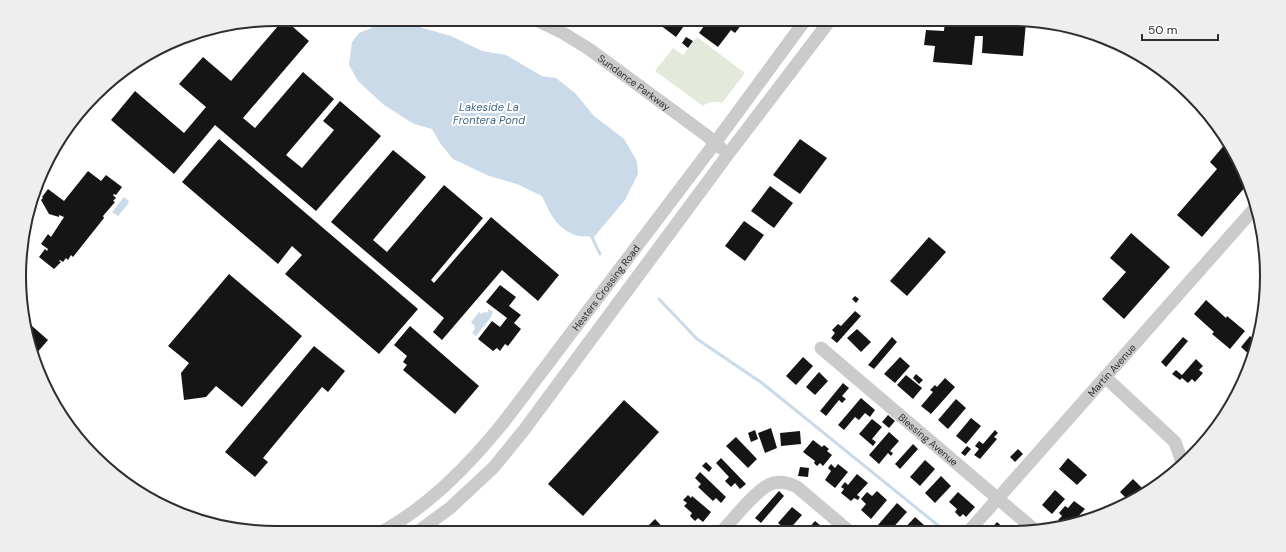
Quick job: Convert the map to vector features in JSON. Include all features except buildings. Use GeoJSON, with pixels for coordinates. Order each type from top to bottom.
{"type":"FeatureCollection","features":[{"type":"Feature","properties":{"kind":"street","name":"Sundance Parkway"},"geometry":{"type":"LineString","coordinates":[[548,26],[563,33],[588,49],[729,153]]}},
{"type":"Feature","properties":{"kind":"street","name":"Hesters Crossing Road"},"geometry":{"type":"LineString","coordinates":[[391,526],[416,510],[448,483],[481,449],[503,423],[715,143],[801,26]]}},
{"type":"Feature","properties":{"kind":"street","name":"Hesters Crossing Road"},"geometry":{"type":"LineString","coordinates":[[426,526],[450,508],[494,467],[524,430],[729,153],[826,26]]}},
{"type":"Feature","properties":{"kind":"street","name":"Martin Avenue"},"geometry":{"type":"LineString","coordinates":[[974,526],[1251,212]]}},
{"type":"Feature","properties":{"kind":"street","name":"Blessing Avenue"},"geometry":{"type":"LineString","coordinates":[[821,348],[1029,525]]}},
{"type":"Feature","properties":{"kind":"street"},"geometry":{"type":"LineString","coordinates":[[1105,377],[1175,442],[1181,459]]}},
{"type":"Feature","properties":{"kind":"street"},"geometry":{"type":"LineString","coordinates":[[727,526],[761,489],[772,483],[781,482],[789,483],[797,487],[843,526]]}},
{"type":"Feature","properties":{"kind":"shaded area"},"geometry":{"type":"Polygon","coordinates":[[[697,37],[745,73],[722,103],[712,102],[703,106],[655,71],[673,48],[683,55],[697,37]]]}},
{"type":"Feature","properties":{"kind":"water","name":"Lakeside La Frontera Pond"},"geometry":{"type":"Polygon","coordinates":[[[376,26],[416,26],[451,36],[482,51],[506,55],[542,76],[556,78],[575,93],[594,116],[624,139],[637,161],[638,174],[625,200],[594,237],[577,236],[568,232],[558,224],[542,196],[517,184],[489,176],[453,159],[440,143],[432,129],[414,124],[384,105],[358,81],[349,65],[352,42],[359,33],[376,26]]]}},
{"type":"Feature","properties":{"kind":"water"},"geometry":{"type":"Polygon","coordinates":[[[124,197],[129,201],[129,203],[118,216],[112,212],[124,197]]]}},
{"type":"Feature","properties":{"kind":"water"},"geometry":{"type":"Polygon","coordinates":[[[489,309],[493,312],[491,317],[476,336],[472,333],[475,329],[471,322],[479,312],[481,314],[485,312],[487,313],[489,309]]]}},
{"type":"Feature","properties":{"kind":"waterway"},"geometry":{"type":"LineString","coordinates":[[590,233],[600,254]]}},
{"type":"Feature","properties":{"kind":"waterway"},"geometry":{"type":"LineString","coordinates":[[659,299],[697,339],[762,383],[939,526]]}}]}
